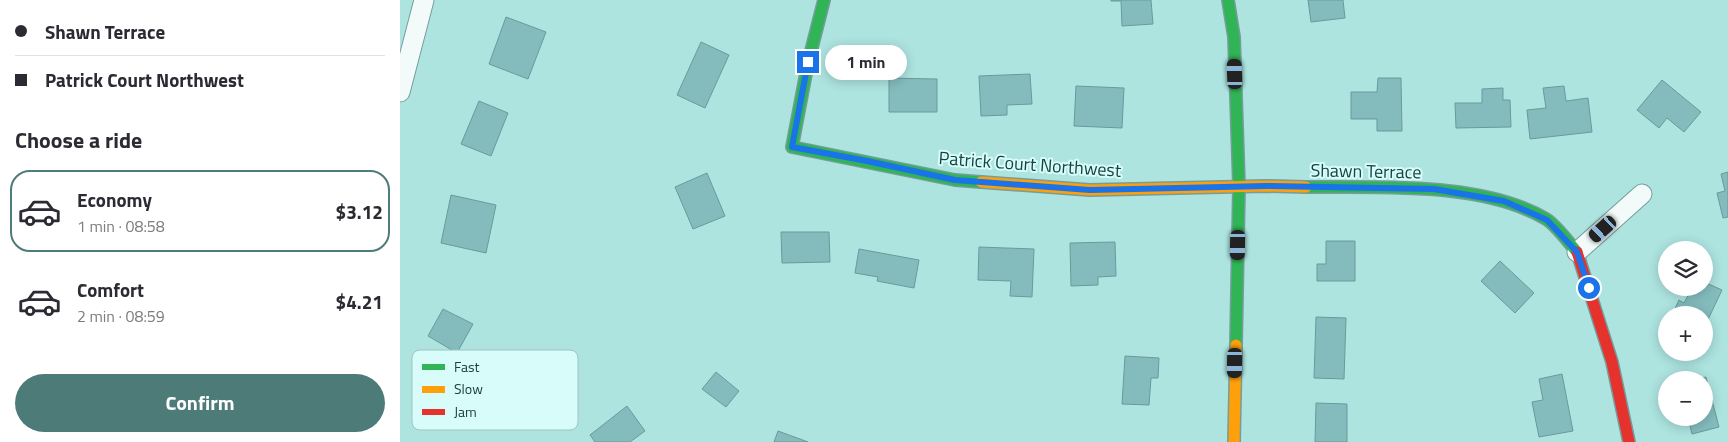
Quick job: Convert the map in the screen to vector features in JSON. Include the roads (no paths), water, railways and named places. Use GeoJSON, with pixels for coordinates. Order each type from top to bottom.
{"type":"FeatureCollection","features":[{"type":"Feature","properties":{"kind":"street"},"geometry":{"type":"LineString","coordinates":[[400,92],[424,0]]}},
{"type":"Feature","properties":{"kind":"street","name":"Patrick Court Northwest"},"geometry":{"type":"LineString","coordinates":[[824,0],[808,62],[792,147],[955,180],[1090,190],[1239,186]]}},
{"type":"Feature","properties":{"kind":"street"},"geometry":{"type":"LineString","coordinates":[[1228,0],[1234,37],[1239,186],[1234,442]]}},
{"type":"Feature","properties":{"kind":"street","name":"Shawn Terrace"},"geometry":{"type":"LineString","coordinates":[[1239,186],[1434,189],[1504,201],[1547,220],[1577,252],[1612,362],[1629,442]]}},
{"type":"Feature","properties":{"kind":"street"},"geometry":{"type":"LineString","coordinates":[[1577,252],[1642,194]]}}]}
